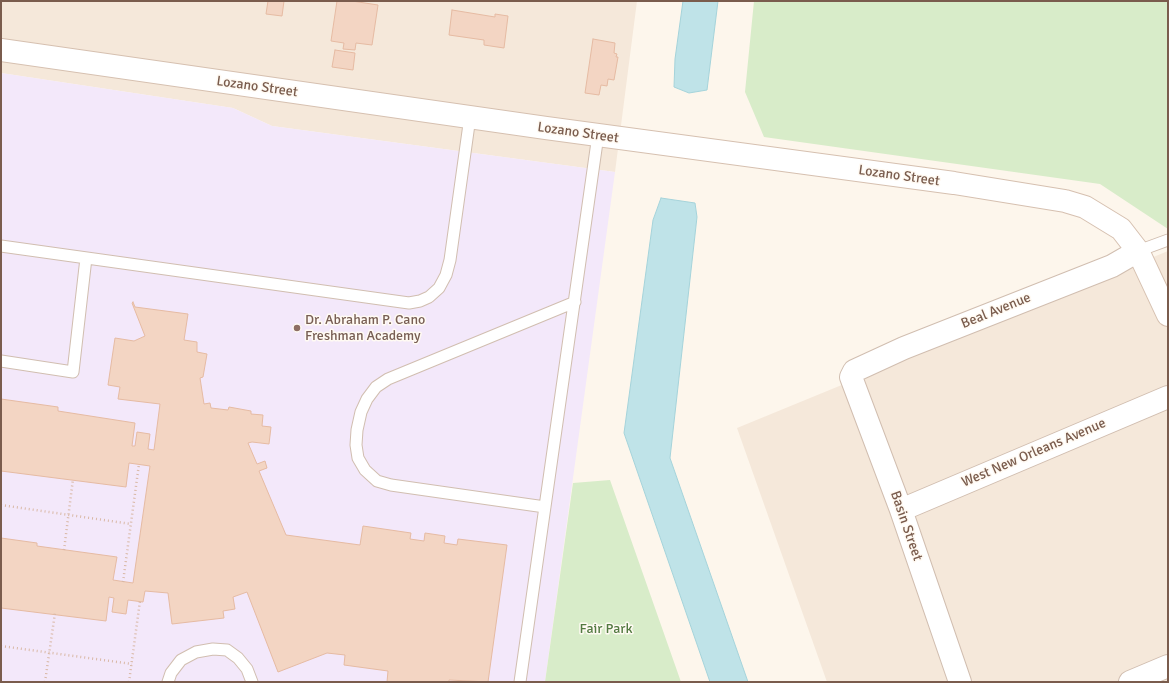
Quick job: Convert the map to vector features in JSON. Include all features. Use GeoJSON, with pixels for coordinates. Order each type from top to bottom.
{"type":"FeatureCollection","features":[{"type":"Feature","properties":{"kind":"street","name":"Lozano Street"},"geometry":{"type":"LineString","coordinates":[[1,50],[598,135],[946,182],[1064,201],[1085,207],[1121,229],[1138,251],[1168,315]]}},
{"type":"Feature","properties":{"kind":"street","name":"Beal Avenue"},"geometry":{"type":"LineString","coordinates":[[854,371],[904,348],[1112,266],[1138,251]]}},
{"type":"Feature","properties":{"kind":"street","name":"Basin Street"},"geometry":{"type":"LineString","coordinates":[[854,371],[851,377],[901,510],[960,682]]}},
{"type":"Feature","properties":{"kind":"street","name":"West New Orleans Avenue"},"geometry":{"type":"LineString","coordinates":[[901,510],[1168,397]]}},
{"type":"Feature","properties":{"kind":"street"},"geometry":{"type":"LineString","coordinates":[[1130,682],[1168,666]]}},
{"type":"Feature","properties":{"kind":"lane"},"geometry":{"type":"LineString","coordinates":[[1,246],[409,303],[420,301],[429,297],[438,288],[446,275],[450,260],[470,117]]}},
{"type":"Feature","properties":{"kind":"lane"},"geometry":{"type":"LineString","coordinates":[[520,682],[598,135]]}},
{"type":"Feature","properties":{"kind":"lane"},"geometry":{"type":"LineString","coordinates":[[1138,251],[1168,240]]}},
{"type":"Feature","properties":{"kind":"lane"},"geometry":{"type":"LineString","coordinates":[[1,362],[73,372],[86,258]]}},
{"type":"Feature","properties":{"kind":"lane"},"geometry":{"type":"LineString","coordinates":[[545,508],[391,486],[377,481],[365,470],[358,458],[356,445],[357,430],[361,412],[367,399],[376,387],[388,379],[575,302]]}},
{"type":"Feature","properties":{"kind":"lane"},"geometry":{"type":"LineString","coordinates":[[168,682],[171,673],[181,660],[196,652],[213,649],[227,650],[238,658],[247,669],[252,682]]}},
{"type":"Feature","properties":{"kind":"path"},"geometry":{"type":"LineString","coordinates":[[123,582],[139,464]]}},
{"type":"Feature","properties":{"kind":"path"},"geometry":{"type":"LineString","coordinates":[[64,550],[73,479]]}},
{"type":"Feature","properties":{"kind":"path"},"geometry":{"type":"LineString","coordinates":[[1,505],[131,524]]}},
{"type":"Feature","properties":{"kind":"path"},"geometry":{"type":"LineString","coordinates":[[129,682],[140,601]]}},
{"type":"Feature","properties":{"kind":"path"},"geometry":{"type":"LineString","coordinates":[[45,682],[55,613]]}},
{"type":"Feature","properties":{"kind":"path"},"geometry":{"type":"LineString","coordinates":[[1,646],[132,664]]}},
{"type":"Feature","properties":{"kind":"shaded area"},"geometry":{"type":"Polygon","coordinates":[[[1,1],[637,1],[615,172],[272,126],[233,108],[1,73],[1,1]]]}},
{"type":"Feature","properties":{"kind":"shaded area","name":"Dr. Abraham P. Cano Freshman Academy"},"geometry":{"type":"Polygon","coordinates":[[[1,73],[233,108],[272,126],[615,172],[545,682],[1,682],[1,73]]]}},
{"type":"Feature","properties":{"kind":"shaded area"},"geometry":{"type":"Polygon","coordinates":[[[1168,251],[1168,682],[827,682],[737,428],[1168,251]]]}},
{"type":"Feature","properties":{"kind":"green space"},"geometry":{"type":"Polygon","coordinates":[[[754,1],[1168,1],[1168,229],[1100,184],[764,137],[745,92],[754,1]]]}},
{"type":"Feature","properties":{"kind":"green space","name":"Fair Park"},"geometry":{"type":"Polygon","coordinates":[[[610,480],[681,682],[545,682],[573,483],[610,480]]]}},
{"type":"Feature","properties":{"kind":"water"},"geometry":{"type":"Polygon","coordinates":[[[683,1],[718,1],[707,90],[689,93],[674,87],[675,59],[683,1]]]}},
{"type":"Feature","properties":{"kind":"water"},"geometry":{"type":"Polygon","coordinates":[[[661,198],[695,203],[697,217],[670,458],[748,682],[710,682],[624,433],[653,220],[661,198]]]}},
{"type":"Feature","properties":{"kind":"building"},"geometry":{"type":"Polygon","coordinates":[[[268,1],[284,1],[282,16],[266,14],[268,1]]]}},
{"type":"Feature","properties":{"kind":"building"},"geometry":{"type":"Polygon","coordinates":[[[337,1],[352,1],[378,5],[372,45],[356,43],[355,50],[343,49],[344,43],[331,41],[337,1]]]}},
{"type":"Feature","properties":{"kind":"building"},"geometry":{"type":"Polygon","coordinates":[[[452,10],[495,17],[495,14],[508,16],[504,48],[484,45],[484,40],[449,35],[452,10]]]}},
{"type":"Feature","properties":{"kind":"building"},"geometry":{"type":"Polygon","coordinates":[[[593,39],[615,43],[614,53],[617,54],[616,57],[618,57],[614,80],[608,79],[607,86],[601,85],[599,95],[585,93],[593,39]]]}},
{"type":"Feature","properties":{"kind":"building"},"geometry":{"type":"Polygon","coordinates":[[[335,50],[355,53],[353,70],[332,67],[335,50]]]}},
{"type":"Feature","properties":{"kind":"building"},"geometry":{"type":"Polygon","coordinates":[[[133,302],[135,307],[188,314],[184,340],[197,342],[197,352],[207,354],[203,377],[200,378],[204,404],[210,403],[211,408],[228,410],[229,407],[251,411],[251,414],[263,415],[262,426],[271,427],[269,444],[248,443],[257,464],[265,461],[267,468],[259,471],[286,535],[360,545],[363,526],[411,533],[410,539],[424,541],[425,533],[445,536],[444,543],[457,545],[458,539],[507,545],[488,682],[449,680],[449,682],[387,682],[388,671],[344,665],[345,655],[327,653],[278,672],[247,592],[233,597],[235,609],[223,611],[224,618],[172,624],[168,593],[145,591],[143,602],[128,600],[126,614],[112,612],[114,598],[109,597],[106,621],[1,608],[1,538],[37,543],[37,546],[117,557],[113,580],[133,583],[150,466],[129,463],[126,487],[1,471],[1,399],[58,407],[58,411],[135,423],[132,446],[135,446],[137,432],[150,434],[148,449],[154,450],[160,404],[118,399],[120,387],[108,385],[115,338],[134,341],[145,336],[132,303],[133,302]]]}},
{"type":"Feature","properties":{"kind":"place","name":"Dr. Abraham P. Cano Freshman Academy"},"geometry":{"type":"Point","coordinates":[297,328]}}]}
